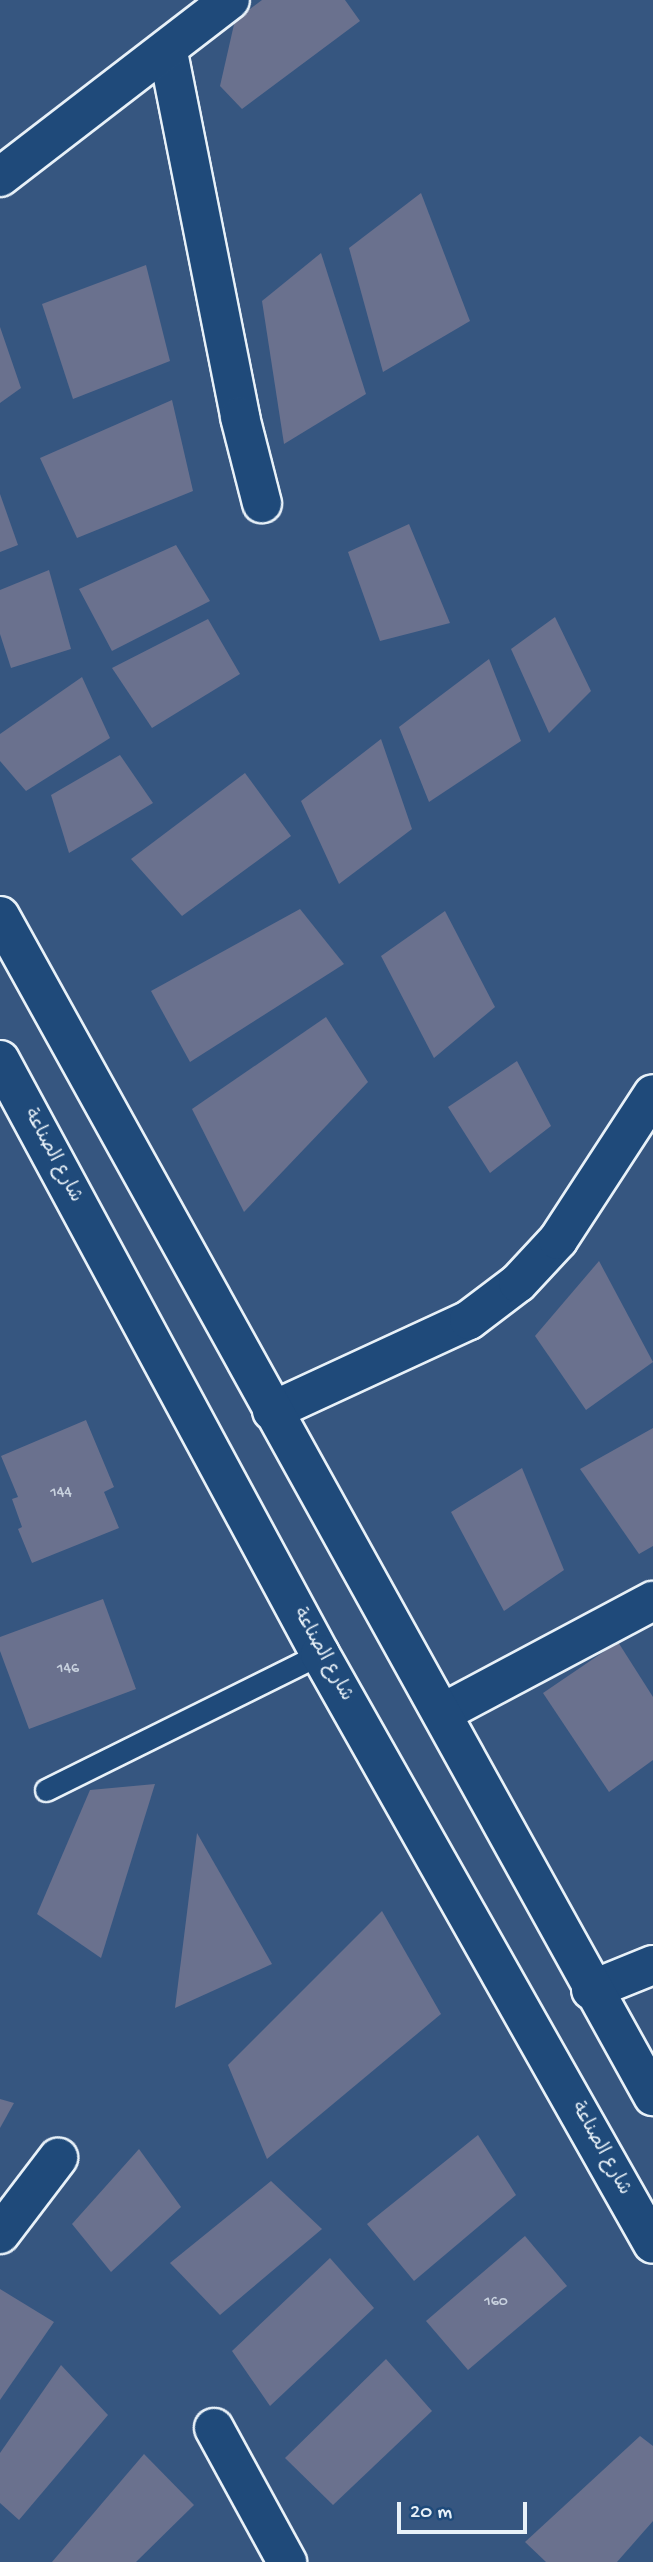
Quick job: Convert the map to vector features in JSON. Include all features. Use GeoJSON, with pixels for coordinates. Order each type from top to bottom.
{"type":"FeatureCollection","features":[{"type":"Feature","properties":{"kind":"main road"},"geometry":{"type":"LineString","coordinates":[[0,177],[168,52],[230,0]]}},
{"type":"Feature","properties":{"kind":"main road"},"geometry":{"type":"LineString","coordinates":[[168,52],[240,417],[262,503]]}},
{"type":"Feature","properties":{"kind":"main road"},"geometry":{"type":"LineString","coordinates":[[0,916],[272,1411],[442,1713],[591,1990],[653,2096]]}},
{"type":"Feature","properties":{"kind":"main road","name":"شارع الصناعة"},"geometry":{"type":"LineString","coordinates":[[0,1060],[320,1654],[653,2244]]}},
{"type":"Feature","properties":{"kind":"main road"},"geometry":{"type":"LineString","coordinates":[[272,1411],[469,1320],[518,1283],[558,1240],[653,1094]]}},
{"type":"Feature","properties":{"kind":"main road"},"geometry":{"type":"LineString","coordinates":[[442,1713],[653,1601]]}},
{"type":"Feature","properties":{"kind":"main road"},"geometry":{"type":"LineString","coordinates":[[591,1990],[653,1965]]}},
{"type":"Feature","properties":{"kind":"main road"},"geometry":{"type":"LineString","coordinates":[[0,2234],[58,2158]]}},
{"type":"Feature","properties":{"kind":"main road"},"geometry":{"type":"LineString","coordinates":[[214,2428],[286,2562]]}},
{"type":"Feature","properties":{"kind":"lane"},"geometry":{"type":"LineString","coordinates":[[46,1790],[320,1654]]}},
{"type":"Feature","properties":{"kind":"building"},"geometry":{"type":"Polygon","coordinates":[[[262,0],[345,0],[360,21],[242,109],[220,86],[235,20],[262,0]]]}},
{"type":"Feature","properties":{"kind":"building"},"geometry":{"type":"Polygon","coordinates":[[[421,193],[470,321],[383,372],[349,248],[421,193]]]}},
{"type":"Feature","properties":{"kind":"building"},"geometry":{"type":"Polygon","coordinates":[[[321,253],[366,394],[284,444],[262,301],[321,253]]]}},
{"type":"Feature","properties":{"kind":"building"},"geometry":{"type":"Polygon","coordinates":[[[146,265],[170,361],[73,399],[42,304],[146,265]]]}},
{"type":"Feature","properties":{"kind":"building"},"geometry":{"type":"Polygon","coordinates":[[[0,327],[21,388],[0,403],[0,327]]]}},
{"type":"Feature","properties":{"kind":"building"},"geometry":{"type":"Polygon","coordinates":[[[172,400],[193,491],[77,538],[40,458],[172,400]]]}},
{"type":"Feature","properties":{"kind":"building"},"geometry":{"type":"Polygon","coordinates":[[[0,494],[18,545],[0,552],[0,494]]]}},
{"type":"Feature","properties":{"kind":"building"},"geometry":{"type":"Polygon","coordinates":[[[409,524],[450,623],[380,641],[348,552],[409,524]]]}},
{"type":"Feature","properties":{"kind":"building"},"geometry":{"type":"Polygon","coordinates":[[[176,545],[210,601],[112,651],[79,589],[176,545]]]}},
{"type":"Feature","properties":{"kind":"building"},"geometry":{"type":"Polygon","coordinates":[[[49,570],[71,649],[11,668],[0,634],[0,590],[49,570]]]}},
{"type":"Feature","properties":{"kind":"building"},"geometry":{"type":"Polygon","coordinates":[[[555,617],[591,691],[549,733],[511,649],[555,617]]]}},
{"type":"Feature","properties":{"kind":"building"},"geometry":{"type":"Polygon","coordinates":[[[208,619],[240,674],[152,728],[112,668],[208,619]]]}},
{"type":"Feature","properties":{"kind":"building"},"geometry":{"type":"Polygon","coordinates":[[[489,659],[521,741],[429,802],[399,727],[489,659]]]}},
{"type":"Feature","properties":{"kind":"building"},"geometry":{"type":"Polygon","coordinates":[[[82,677],[110,738],[26,791],[0,761],[0,734],[82,677]]]}},
{"type":"Feature","properties":{"kind":"building"},"geometry":{"type":"Polygon","coordinates":[[[381,739],[412,829],[339,884],[301,801],[381,739]]]}},
{"type":"Feature","properties":{"kind":"building"},"geometry":{"type":"Polygon","coordinates":[[[120,755],[153,803],[69,853],[51,795],[120,755]]]}},
{"type":"Feature","properties":{"kind":"building"},"geometry":{"type":"Polygon","coordinates":[[[245,773],[291,836],[182,916],[131,859],[245,773]]]}},
{"type":"Feature","properties":{"kind":"building"},"geometry":{"type":"Polygon","coordinates":[[[300,909],[344,964],[190,1062],[151,991],[300,909]]]}},
{"type":"Feature","properties":{"kind":"building"},"geometry":{"type":"Polygon","coordinates":[[[445,911],[495,1007],[434,1058],[381,956],[445,911]]]}},
{"type":"Feature","properties":{"kind":"building"},"geometry":{"type":"Polygon","coordinates":[[[326,1017],[368,1082],[244,1212],[192,1109],[326,1017]]]}},
{"type":"Feature","properties":{"kind":"building"},"geometry":{"type":"Polygon","coordinates":[[[517,1061],[551,1126],[490,1173],[448,1107],[517,1061]]]}},
{"type":"Feature","properties":{"kind":"building"},"geometry":{"type":"Polygon","coordinates":[[[599,1261],[653,1362],[586,1410],[535,1336],[599,1261]]]}},
{"type":"Feature","properties":{"kind":"building"},"geometry":{"type":"Polygon","coordinates":[[[86,1420],[114,1487],[104,1492],[119,1528],[32,1563],[18,1529],[22,1527],[12,1499],[18,1497],[1,1456],[86,1420]]]}},
{"type":"Feature","properties":{"kind":"building"},"geometry":{"type":"Polygon","coordinates":[[[653,1428],[653,1546],[639,1554],[580,1469],[653,1428]]]}},
{"type":"Feature","properties":{"kind":"building"},"geometry":{"type":"Polygon","coordinates":[[[522,1468],[564,1570],[504,1611],[451,1512],[522,1468]]]}},
{"type":"Feature","properties":{"kind":"building"},"geometry":{"type":"Polygon","coordinates":[[[103,1599],[136,1689],[29,1729],[0,1651],[0,1637],[103,1599]]]}},
{"type":"Feature","properties":{"kind":"building"},"geometry":{"type":"Polygon","coordinates":[[[618,1642],[653,1697],[653,1760],[609,1792],[543,1693],[618,1642]]]}},
{"type":"Feature","properties":{"kind":"building"},"geometry":{"type":"Polygon","coordinates":[[[155,1784],[101,1958],[37,1914],[90,1790],[155,1784]]]}},
{"type":"Feature","properties":{"kind":"building"},"geometry":{"type":"Polygon","coordinates":[[[197,1833],[272,1964],[175,2008],[197,1833]]]}},
{"type":"Feature","properties":{"kind":"building"},"geometry":{"type":"Polygon","coordinates":[[[382,1911],[441,2014],[267,2159],[228,2065],[382,1911]]]}},
{"type":"Feature","properties":{"kind":"building"},"geometry":{"type":"Polygon","coordinates":[[[0,2099],[14,2103],[0,2128],[0,2099]]]}},
{"type":"Feature","properties":{"kind":"building"},"geometry":{"type":"Polygon","coordinates":[[[478,2135],[516,2195],[414,2281],[367,2224],[478,2135]]]}},
{"type":"Feature","properties":{"kind":"building"},"geometry":{"type":"Polygon","coordinates":[[[139,2149],[181,2207],[111,2272],[72,2224],[139,2149]]]}},
{"type":"Feature","properties":{"kind":"building"},"geometry":{"type":"Polygon","coordinates":[[[271,2181],[322,2229],[220,2315],[170,2263],[271,2181]]]}},
{"type":"Feature","properties":{"kind":"building"},"geometry":{"type":"Polygon","coordinates":[[[525,2236],[567,2286],[468,2370],[426,2321],[525,2236]]]}},
{"type":"Feature","properties":{"kind":"building"},"geometry":{"type":"Polygon","coordinates":[[[330,2258],[374,2308],[270,2406],[232,2351],[330,2258]]]}},
{"type":"Feature","properties":{"kind":"building"},"geometry":{"type":"Polygon","coordinates":[[[0,2289],[54,2322],[0,2400],[0,2289]]]}},
{"type":"Feature","properties":{"kind":"building"},"geometry":{"type":"Polygon","coordinates":[[[386,2359],[432,2411],[333,2505],[285,2458],[386,2359]]]}},
{"type":"Feature","properties":{"kind":"building"},"geometry":{"type":"Polygon","coordinates":[[[61,2365],[108,2415],[19,2520],[0,2503],[0,2453],[61,2365]]]}},
{"type":"Feature","properties":{"kind":"building"},"geometry":{"type":"Polygon","coordinates":[[[640,2436],[653,2446],[653,2521],[617,2562],[546,2562],[525,2542],[640,2436]]]}},
{"type":"Feature","properties":{"kind":"building"},"geometry":{"type":"Polygon","coordinates":[[[144,2454],[194,2505],[136,2562],[52,2562],[144,2454]]]}}]}
